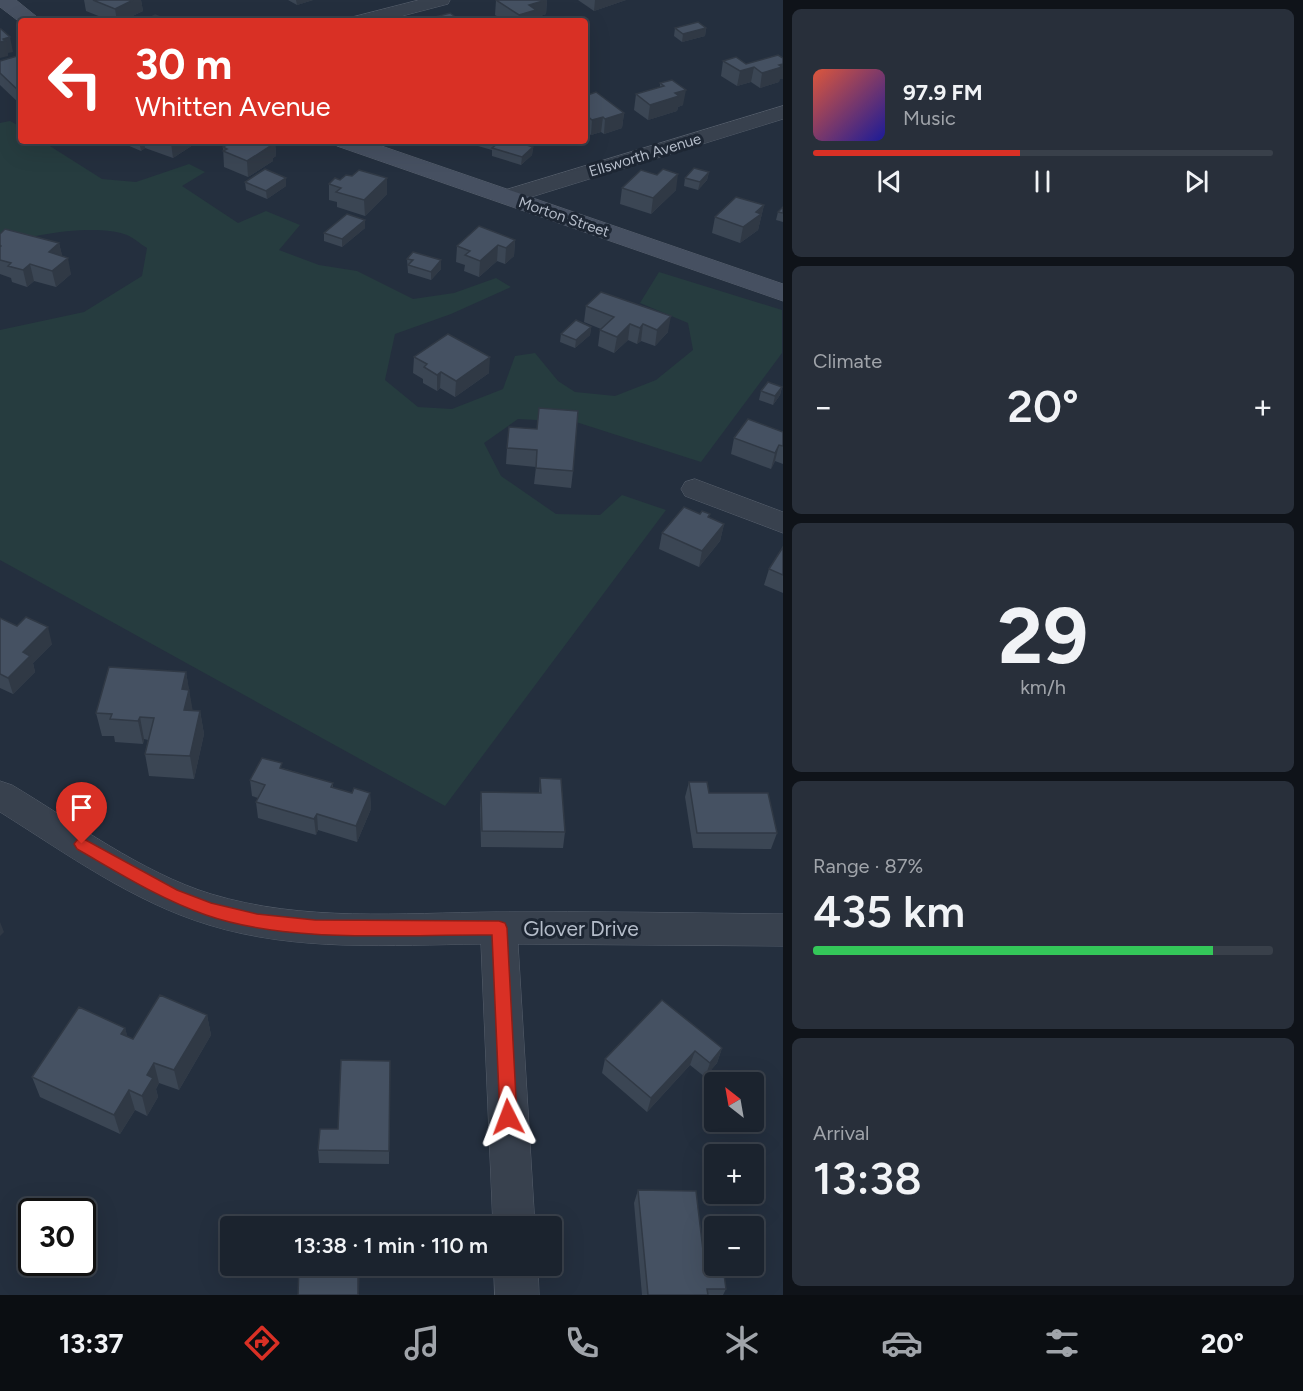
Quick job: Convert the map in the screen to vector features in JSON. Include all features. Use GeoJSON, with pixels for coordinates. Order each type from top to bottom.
{"type":"FeatureCollection","features":[{"type":"Feature","properties":{"kind":"street"},"geometry":{"type":"LineString","coordinates":[[3,0],[28,18]]}},
{"type":"Feature","properties":{"kind":"street"},"geometry":{"type":"LineString","coordinates":[[372,18],[441,0]]}},
{"type":"Feature","properties":{"kind":"street","name":"Ellsworth Avenue"},"geometry":{"type":"LineString","coordinates":[[507,197],[783,112]]}},
{"type":"Feature","properties":{"kind":"street","name":"Morton Street"},"geometry":{"type":"LineString","coordinates":[[354,144],[783,293]]}},
{"type":"Feature","properties":{"kind":"street"},"geometry":{"type":"LineString","coordinates":[[695,489],[783,523]]}},
{"type":"Feature","properties":{"kind":"street"},"geometry":{"type":"LineString","coordinates":[[0,795],[135,876],[209,909],[257,921],[315,927],[499,928]]}},
{"type":"Feature","properties":{"kind":"street","name":"Glover Drive"},"geometry":{"type":"LineString","coordinates":[[513,1216],[499,928],[783,930]]}},
{"type":"Feature","properties":{"kind":"street"},"geometry":{"type":"LineString","coordinates":[[516,1276],[517,1295]]}},
{"type":"Feature","properties":{"kind":"green space"},"geometry":{"type":"Polygon","coordinates":[[[10,121],[18,125],[18,144],[47,144],[102,179],[136,182],[189,164],[205,172],[182,186],[238,223],[266,211],[300,225],[279,250],[319,265],[357,271],[413,299],[454,293],[496,278],[511,287],[451,314],[395,334],[385,380],[418,407],[452,409],[503,389],[515,356],[535,353],[558,381],[575,392],[615,396],[656,380],[693,350],[688,323],[640,303],[659,272],[782,310],[782,353],[701,462],[576,422],[518,419],[484,443],[501,476],[556,514],[600,515],[622,495],[666,510],[445,806],[0,560],[0,330],[84,312],[142,276],[147,248],[127,235],[96,230],[43,235],[0,247],[0,123],[10,121]]]}},
{"type":"Feature","properties":{"kind":"building"},"geometry":{"type":"Polygon","coordinates":[[[93,0],[133,0],[115,9],[93,0]]]}},
{"type":"Feature","properties":{"kind":"building"},"geometry":{"type":"Polygon","coordinates":[[[496,0],[546,0],[529,5],[536,10],[519,15],[496,0]]]}},
{"type":"Feature","properties":{"kind":"building"},"geometry":{"type":"Polygon","coordinates":[[[450,13],[457,18],[431,18],[450,13]]]}},
{"type":"Feature","properties":{"kind":"building"},"geometry":{"type":"Polygon","coordinates":[[[698,22],[706,28],[683,34],[675,28],[698,22]]]}},
{"type":"Feature","properties":{"kind":"building"},"geometry":{"type":"Polygon","coordinates":[[[0,29],[10,37],[0,42],[0,29]]]}},
{"type":"Feature","properties":{"kind":"building"},"geometry":{"type":"Polygon","coordinates":[[[778,55],[783,58],[783,64],[779,65],[782,67],[762,73],[754,67],[740,71],[723,61],[736,57],[746,64],[778,55]]]}},
{"type":"Feature","properties":{"kind":"building"},"geometry":{"type":"Polygon","coordinates":[[[18,57],[18,90],[0,73],[0,61],[18,57]]]}},
{"type":"Feature","properties":{"kind":"building"},"geometry":{"type":"Polygon","coordinates":[[[672,80],[686,90],[675,93],[679,96],[650,105],[636,94],[664,86],[660,83],[672,80]]]}},
{"type":"Feature","properties":{"kind":"building"},"geometry":{"type":"Polygon","coordinates":[[[596,92],[624,113],[605,119],[603,117],[592,120],[588,117],[588,95],[596,92]]]}},
{"type":"Feature","properties":{"kind":"building"},"geometry":{"type":"Polygon","coordinates":[[[228,144],[272,145],[247,161],[223,151],[227,149],[223,147],[228,144]]]}},
{"type":"Feature","properties":{"kind":"building"},"geometry":{"type":"Polygon","coordinates":[[[497,144],[524,144],[533,147],[522,157],[492,148],[497,144]]]}},
{"type":"Feature","properties":{"kind":"building"},"geometry":{"type":"Polygon","coordinates":[[[694,168],[709,172],[700,182],[685,178],[694,168]]]}},
{"type":"Feature","properties":{"kind":"building"},"geometry":{"type":"Polygon","coordinates":[[[265,169],[286,178],[266,191],[245,182],[265,169]]]}},
{"type":"Feature","properties":{"kind":"building"},"geometry":{"type":"Polygon","coordinates":[[[663,169],[678,174],[653,198],[622,188],[641,170],[657,175],[663,169]]]}},
{"type":"Feature","properties":{"kind":"building"},"geometry":{"type":"Polygon","coordinates":[[[359,170],[387,178],[364,200],[336,192],[341,188],[329,184],[335,178],[340,180],[346,175],[352,176],[359,170]]]}},
{"type":"Feature","properties":{"kind":"building"},"geometry":{"type":"Polygon","coordinates":[[[736,197],[764,205],[756,212],[761,214],[743,227],[715,217],[736,197]]]}},
{"type":"Feature","properties":{"kind":"building"},"geometry":{"type":"Polygon","coordinates":[[[347,214],[365,220],[342,239],[324,233],[347,214]]]}},
{"type":"Feature","properties":{"kind":"building"},"geometry":{"type":"Polygon","coordinates":[[[479,226],[515,240],[506,248],[498,245],[480,261],[465,255],[470,251],[457,246],[479,226]]]}},
{"type":"Feature","properties":{"kind":"building"},"geometry":{"type":"Polygon","coordinates":[[[5,229],[59,243],[49,252],[68,258],[52,271],[30,264],[23,270],[8,266],[11,263],[0,260],[0,234],[5,229]]]}},
{"type":"Feature","properties":{"kind":"building"},"geometry":{"type":"Polygon","coordinates":[[[413,252],[441,260],[431,272],[408,265],[413,260],[407,259],[413,252]]]}},
{"type":"Feature","properties":{"kind":"building"},"geometry":{"type":"Polygon","coordinates":[[[601,292],[671,316],[657,330],[643,324],[640,328],[630,324],[617,337],[600,330],[614,317],[586,306],[601,292]]]}},
{"type":"Feature","properties":{"kind":"building"},"geometry":{"type":"Polygon","coordinates":[[[576,320],[591,327],[576,340],[561,334],[576,320]]]}},
{"type":"Feature","properties":{"kind":"building"},"geometry":{"type":"Polygon","coordinates":[[[448,334],[490,357],[456,381],[441,372],[437,375],[424,367],[427,364],[414,357],[448,334]]]}},
{"type":"Feature","properties":{"kind":"building"},"geometry":{"type":"Polygon","coordinates":[[[768,382],[782,387],[775,396],[761,391],[768,382]]]}},
{"type":"Feature","properties":{"kind":"building"},"geometry":{"type":"Polygon","coordinates":[[[539,408],[578,411],[573,471],[536,468],[537,450],[507,448],[509,427],[537,429],[539,408]]]}},
{"type":"Feature","properties":{"kind":"building"},"geometry":{"type":"Polygon","coordinates":[[[748,419],[783,432],[783,446],[779,445],[775,453],[734,438],[748,419]]]}},
{"type":"Feature","properties":{"kind":"building"},"geometry":{"type":"Polygon","coordinates":[[[684,507],[700,514],[702,511],[710,514],[708,517],[724,524],[702,551],[662,533],[684,507]]]}},
{"type":"Feature","properties":{"kind":"building"},"geometry":{"type":"Polygon","coordinates":[[[783,547],[783,575],[769,569],[783,547]]]}},
{"type":"Feature","properties":{"kind":"building"},"geometry":{"type":"Polygon","coordinates":[[[26,617],[48,627],[23,652],[30,656],[8,678],[0,674],[0,618],[17,626],[26,617]]]}},
{"type":"Feature","properties":{"kind":"building"},"geometry":{"type":"Polygon","coordinates":[[[109,667],[186,672],[182,689],[189,690],[184,710],[200,711],[190,756],[145,754],[154,718],[140,717],[138,721],[110,719],[112,714],[96,713],[109,667]]]}},
{"type":"Feature","properties":{"kind":"building"},"geometry":{"type":"Polygon","coordinates":[[[262,758],[282,763],[280,768],[333,783],[331,787],[352,793],[354,788],[370,793],[356,826],[317,814],[314,819],[256,802],[265,785],[250,780],[262,758]]]}},
{"type":"Feature","properties":{"kind":"building"},"geometry":{"type":"Polygon","coordinates":[[[540,778],[561,779],[565,832],[482,831],[481,792],[541,793],[540,778]]]}},
{"type":"Feature","properties":{"kind":"building"},"geometry":{"type":"Polygon","coordinates":[[[689,782],[707,782],[709,793],[768,793],[777,833],[697,833],[689,782]]]}},
{"type":"Feature","properties":{"kind":"building"},"geometry":{"type":"Polygon","coordinates":[[[160,995],[207,1015],[174,1070],[154,1063],[147,1075],[153,1078],[142,1096],[129,1090],[114,1115],[32,1077],[79,1007],[125,1028],[121,1034],[133,1039],[160,995]]]}},
{"type":"Feature","properties":{"kind":"building"},"geometry":{"type":"Polygon","coordinates":[[[662,1000],[722,1048],[710,1063],[695,1051],[651,1098],[605,1059],[662,1000]]]}},
{"type":"Feature","properties":{"kind":"building"},"geometry":{"type":"Polygon","coordinates":[[[341,1060],[390,1061],[389,1151],[318,1150],[320,1129],[338,1129],[341,1060]]]}},
{"type":"Feature","properties":{"kind":"building"},"geometry":{"type":"Polygon","coordinates":[[[638,1190],[696,1191],[704,1276],[724,1276],[726,1289],[707,1289],[708,1295],[648,1295],[638,1190]]]}},
{"type":"Feature","properties":{"kind":"building"},"geometry":{"type":"Polygon","coordinates":[[[299,1276],[358,1276],[358,1295],[298,1295],[299,1276]]]}},
{"type":"Feature","properties":{"kind":"route"},"geometry":{"type":"LineString","coordinates":[[82,844],[135,876],[172,894],[209,909],[257,921],[315,927],[499,928],[508,1117]]}}]}
